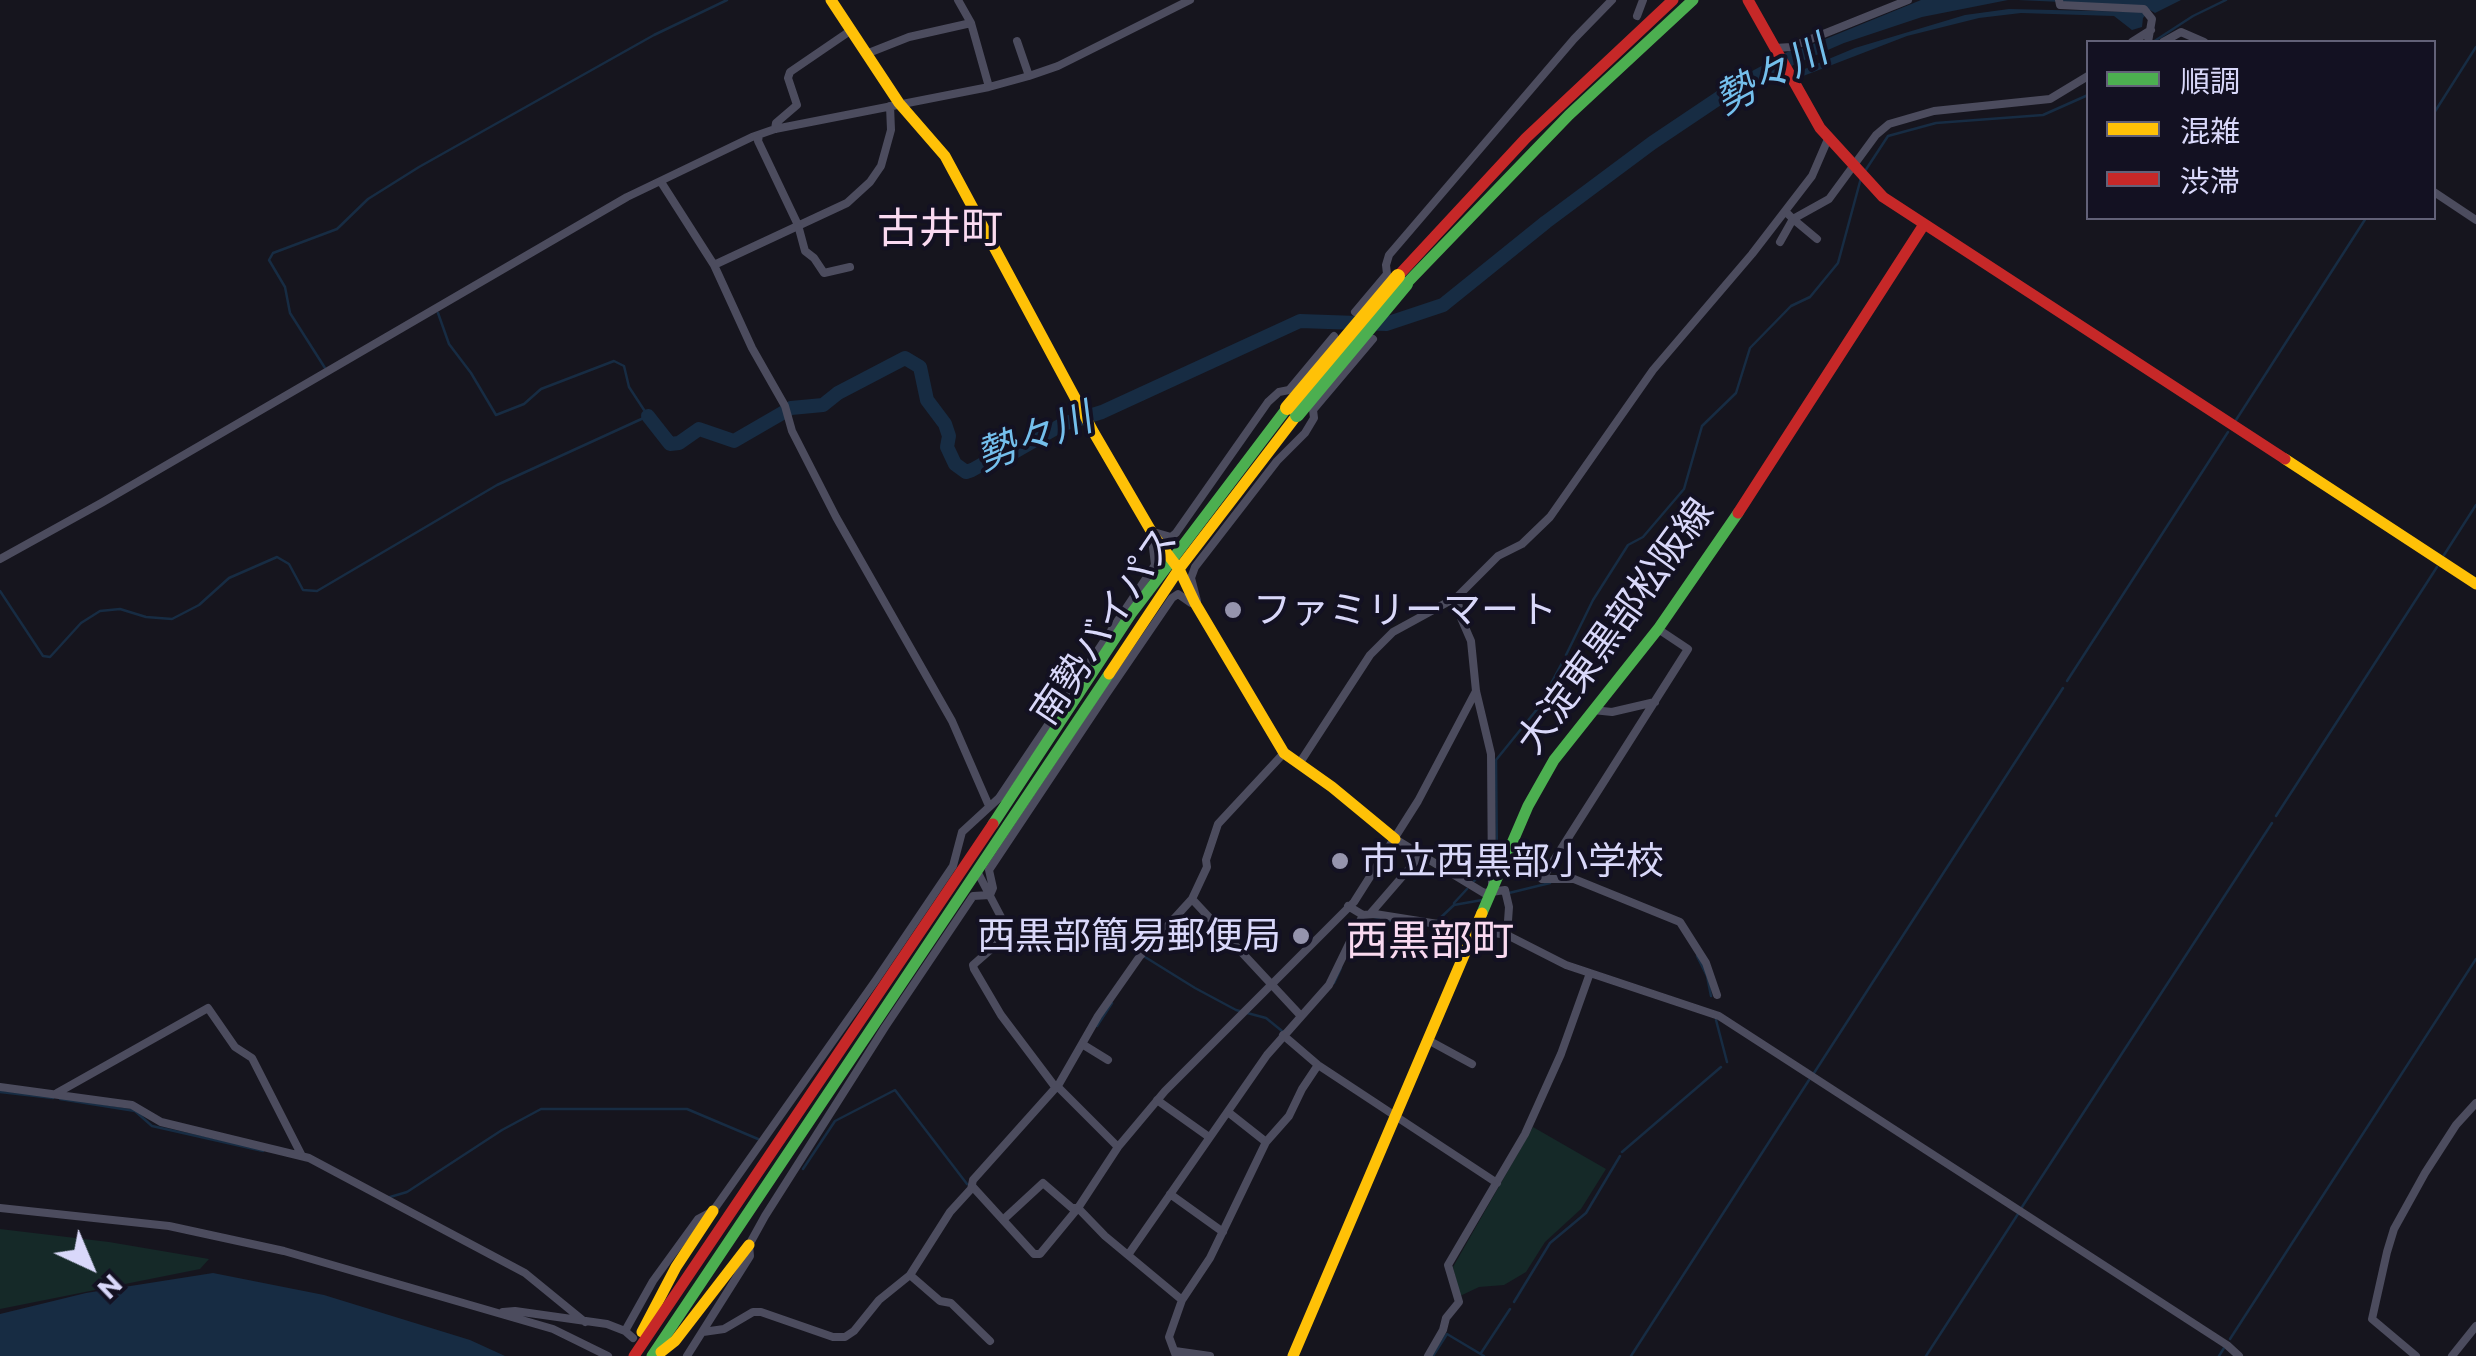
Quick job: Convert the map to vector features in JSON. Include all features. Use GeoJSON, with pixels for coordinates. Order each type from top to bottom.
{"type":"FeatureCollection","features":[{"type":"Feature","properties":{"kind":"main road"},"geometry":{"type":"LineString","coordinates":[[831,0],[894,105],[945,156],[1094,433],[1284,753],[1395,839]]}},
{"type":"Feature","properties":{"kind":"main road","name":"南勢バイパス"},"geometry":{"type":"LineString","coordinates":[[654,1356],[1174,564],[1292,411],[1526,138],[1673,0]]}},
{"type":"Feature","properties":{"kind":"main road","name":"南勢バイパス"},"geometry":{"type":"LineString","coordinates":[[1402,280],[1569,115],[1693,0]]}},
{"type":"Feature","properties":{"kind":"main road"},"geometry":{"type":"LineString","coordinates":[[1752,2],[1828,140],[1859,174],[1923,226],[2476,584]]}},
{"type":"Feature","properties":{"kind":"main road","name":"大淀東黒部松阪線"},"geometry":{"type":"LineString","coordinates":[[1293,1356],[1474,929],[1496,894],[1528,806],[1554,760],[1704,565],[1923,226]]}},
{"type":"Feature","properties":{"kind":"main road","name":"南勢バイパス"},"geometry":{"type":"LineString","coordinates":[[634,1356],[973,866]]}},
{"type":"Feature","properties":{"kind":"main road"},"geometry":{"type":"LineString","coordinates":[[634,1356],[636,1343],[676,1267],[713,1211]]}},
{"type":"Feature","properties":{"kind":"main road"},"geometry":{"type":"LineString","coordinates":[[654,1356],[674,1341],[749,1244]]}},
{"type":"Feature","properties":{"kind":"street"},"geometry":{"type":"LineString","coordinates":[[958,0],[971,23],[990,87]]}},
{"type":"Feature","properties":{"kind":"street"},"geometry":{"type":"LineString","coordinates":[[0,558],[627,198],[759,135],[1030,76],[1190,0]]}},
{"type":"Feature","properties":{"kind":"street"},"geometry":{"type":"LineString","coordinates":[[1356,312],[1388,274],[1389,255],[1612,0]]}},
{"type":"Feature","properties":{"kind":"street"},"geometry":{"type":"LineString","coordinates":[[1637,16],[1643,0]]}},
{"type":"Feature","properties":{"kind":"street"},"geometry":{"type":"LineString","coordinates":[[1777,50],[1908,0]]}},
{"type":"Feature","properties":{"kind":"street"},"geometry":{"type":"LineString","coordinates":[[2059,1],[2079,6],[2144,9],[2152,19],[2148,40]]}},
{"type":"Feature","properties":{"kind":"street"},"geometry":{"type":"LineString","coordinates":[[866,54],[909,37],[971,23]]}},
{"type":"Feature","properties":{"kind":"street"},"geometry":{"type":"LineString","coordinates":[[2135,40],[2151,30]]}},
{"type":"Feature","properties":{"kind":"street"},"geometry":{"type":"LineString","coordinates":[[775,129],[776,123],[797,105],[788,78],[790,72],[850,31]]}},
{"type":"Feature","properties":{"kind":"street"},"geometry":{"type":"LineString","coordinates":[[2167,40],[2181,32],[2199,40]]}},
{"type":"Feature","properties":{"kind":"street"},"geometry":{"type":"LineString","coordinates":[[1017,41],[1030,76]]}},
{"type":"Feature","properties":{"kind":"street"},"geometry":{"type":"LineString","coordinates":[[1780,242],[1793,219],[1829,199],[1859,174],[1876,135],[1888,124],[1934,110],[2050,99],[2086,77]]}},
{"type":"Feature","properties":{"kind":"street"},"geometry":{"type":"LineString","coordinates":[[714,265],[847,204],[870,182],[886,152],[894,105]]}},
{"type":"Feature","properties":{"kind":"street"},"geometry":{"type":"LineString","coordinates":[[759,135],[798,225],[805,251],[824,273],[850,267]]}},
{"type":"Feature","properties":{"kind":"street"},"geometry":{"type":"LineString","coordinates":[[1299,764],[1370,655],[1393,632],[1456,597],[1498,556],[1539,530],[1653,370],[1812,176],[1828,140]]}},
{"type":"Feature","properties":{"kind":"street"},"geometry":{"type":"LineString","coordinates":[[662,182],[714,265],[752,348],[785,406],[792,431],[952,722],[989,806]]}},
{"type":"Feature","properties":{"kind":"street"},"geometry":{"type":"LineString","coordinates":[[2436,193],[2476,220]]}},
{"type":"Feature","properties":{"kind":"street"},"geometry":{"type":"LineString","coordinates":[[1785,211],[1817,239]]}},
{"type":"Feature","properties":{"kind":"street"},"geometry":{"type":"LineString","coordinates":[[624,1331],[653,1281],[698,1219],[713,1211],[763,1147],[953,866],[962,832],[999,798],[1155,564],[1151,540],[1159,533],[1170,537],[1176,534],[1268,402],[1279,392],[1290,390],[1334,336]]}},
{"type":"Feature","properties":{"kind":"street"},"geometry":{"type":"LineString","coordinates":[[990,894],[993,888],[989,870],[1172,598],[1178,594],[1194,604],[1198,596],[1191,574],[1194,567],[1304,433],[1314,418],[1314,410],[1372,339]]}},
{"type":"Feature","properties":{"kind":"street"},"geometry":{"type":"LineString","coordinates":[[1456,597],[1472,641],[1476,691],[1491,754],[1496,894],[1509,908],[1506,935]]}},
{"type":"Feature","properties":{"kind":"street"},"geometry":{"type":"LineString","coordinates":[[1658,629],[1688,650],[1542,879],[1574,879],[1680,922],[1706,963],[1717,995]]}},
{"type":"Feature","properties":{"kind":"street"},"geometry":{"type":"LineString","coordinates":[[972,1186],[1034,1254],[1040,1254],[1157,1100],[1354,902],[1395,839],[1476,691]]}},
{"type":"Feature","properties":{"kind":"street"},"geometry":{"type":"LineString","coordinates":[[1593,710],[1612,712],[1655,702]]}},
{"type":"Feature","properties":{"kind":"street"},"geometry":{"type":"LineString","coordinates":[[703,1332],[724,1329],[753,1312],[833,1337],[845,1337],[854,1331],[880,1300],[910,1274],[927,1244],[972,1186],[1058,1088],[1140,956],[1192,899],[1207,867],[1218,824],[1284,753]]}},
{"type":"Feature","properties":{"kind":"street"},"geometry":{"type":"LineString","coordinates":[[1395,839],[1484,894],[1496,894]]}},
{"type":"Feature","properties":{"kind":"street"},"geometry":{"type":"LineString","coordinates":[[960,843],[1001,917],[1002,929],[996,944],[973,965],[974,970],[1002,1015],[1058,1088],[1118,1147]]}},
{"type":"Feature","properties":{"kind":"street"},"geometry":{"type":"LineString","coordinates":[[1128,1255],[1285,1034],[1329,985],[1367,914],[1421,855]]}},
{"type":"Feature","properties":{"kind":"street"},"geometry":{"type":"LineString","coordinates":[[686,1356],[750,1256],[749,1244],[793,1165],[974,896],[990,894]]}},
{"type":"Feature","properties":{"kind":"street"},"geometry":{"type":"LineString","coordinates":[[1192,899],[1300,1015]]}},
{"type":"Feature","properties":{"kind":"street"},"geometry":{"type":"LineString","coordinates":[[1348,906],[1367,914],[1506,935],[1590,973],[1719,1016],[2228,1345],[2239,1356]]}},
{"type":"Feature","properties":{"kind":"street"},"geometry":{"type":"LineString","coordinates":[[1428,1356],[1446,1318],[1459,1302],[1448,1265],[1543,1096],[1590,973]]}},
{"type":"Feature","properties":{"kind":"street"},"geometry":{"type":"LineString","coordinates":[[57,1092],[208,1008],[235,1047],[252,1058],[302,1156]]}},
{"type":"Feature","properties":{"kind":"street"},"geometry":{"type":"LineString","coordinates":[[1285,1034],[1318,1066],[1497,1183]]}},
{"type":"Feature","properties":{"kind":"street"},"geometry":{"type":"LineString","coordinates":[[1428,1040],[1472,1064]]}},
{"type":"Feature","properties":{"kind":"street"},"geometry":{"type":"LineString","coordinates":[[1084,1045],[1108,1060]]}},
{"type":"Feature","properties":{"kind":"street"},"geometry":{"type":"LineString","coordinates":[[1210,1356],[1176,1353],[1170,1344],[1182,1300],[1222,1232],[1266,1142],[1289,1116],[1318,1066]]}},
{"type":"Feature","properties":{"kind":"street"},"geometry":{"type":"LineString","coordinates":[[0,1088],[132,1104],[161,1122],[302,1156],[372,1189],[525,1273],[585,1322]]}},
{"type":"Feature","properties":{"kind":"street"},"geometry":{"type":"LineString","coordinates":[[1157,1100],[1209,1138]]}},
{"type":"Feature","properties":{"kind":"street"},"geometry":{"type":"LineString","coordinates":[[2416,1356],[2372,1319],[2387,1252],[2394,1229],[2425,1173],[2456,1126],[2476,1104]]}},
{"type":"Feature","properties":{"kind":"street"},"geometry":{"type":"LineString","coordinates":[[1228,1112],[1266,1142]]}},
{"type":"Feature","properties":{"kind":"street"},"geometry":{"type":"LineString","coordinates":[[1004,1220],[1043,1183],[1072,1208],[1078,1208],[1182,1300]]}},
{"type":"Feature","properties":{"kind":"street"},"geometry":{"type":"LineString","coordinates":[[1170,1194],[1222,1232]]}},
{"type":"Feature","properties":{"kind":"street"},"geometry":{"type":"LineString","coordinates":[[0,1208],[127,1220],[226,1237],[316,1259],[553,1329],[608,1356]]}},
{"type":"Feature","properties":{"kind":"street"},"geometry":{"type":"LineString","coordinates":[[910,1274],[940,1301],[951,1303],[990,1340]]}},
{"type":"Feature","properties":{"kind":"street"},"geometry":{"type":"LineString","coordinates":[[499,1313],[514,1310],[606,1324],[633,1338]]}},
{"type":"Feature","properties":{"kind":"street"},"geometry":{"type":"LineString","coordinates":[[2452,1356],[2476,1326]]}},
{"type":"Feature","properties":{"kind":"green space"},"geometry":{"type":"Polygon","coordinates":[[[1533,1127],[1606,1169],[1581,1209],[1545,1242],[1526,1272],[1504,1285],[1479,1287],[1460,1296],[1453,1267],[1533,1127]]]}},
{"type":"Feature","properties":{"kind":"green space"},"geometry":{"type":"Polygon","coordinates":[[[0,1229],[209,1259],[200,1269],[0,1309],[0,1229]]]}},
{"type":"Feature","properties":{"kind":"water"},"geometry":{"type":"Polygon","coordinates":[[[1921,0],[2008,0],[1922,17],[1791,66],[1786,55],[1921,0]]]}},
{"type":"Feature","properties":{"kind":"water"},"geometry":{"type":"Polygon","coordinates":[[[2018,0],[2181,0],[2155,13],[2150,10],[2142,27],[2132,30],[2114,16],[2021,13],[1979,18],[1907,36],[1798,78],[1795,73],[1855,48],[1965,15],[2009,9],[2141,12],[2147,6],[2018,0]]]}},
{"type":"Feature","properties":{"kind":"water"},"geometry":{"type":"Polygon","coordinates":[[[213,1273],[324,1295],[470,1340],[505,1356],[0,1356],[0,1314],[86,1293],[213,1273]]]}},
{"type":"Feature","properties":{"kind":"waterway"},"geometry":{"type":"LineString","coordinates":[[325,368],[290,313],[285,287],[269,260],[273,253],[337,229],[368,199],[419,167],[654,35],[727,0]]}},
{"type":"Feature","properties":{"kind":"waterway"},"geometry":{"type":"LineString","coordinates":[[2156,40],[2226,0]]}},
{"type":"Feature","properties":{"kind":"waterway"},"geometry":{"type":"LineString","coordinates":[[2436,110],[2476,47]]}},
{"type":"Feature","properties":{"kind":"waterway","name":"勢々川"},"geometry":{"type":"LineString","coordinates":[[648,416],[670,444],[679,443],[699,429],[734,441],[791,408],[823,405],[905,358],[920,367],[927,400],[945,424],[947,447],[955,464],[966,472],[1004,458],[1063,424],[1102,412],[1300,321],[1386,324],[1443,305],[1652,143],[1728,92],[1795,56]]}},
{"type":"Feature","properties":{"kind":"waterway"},"geometry":{"type":"LineString","coordinates":[[1865,171],[1888,136],[1936,123],[2043,115],[2086,96]]}},
{"type":"Feature","properties":{"kind":"waterway"},"geometry":{"type":"LineString","coordinates":[[1566,655],[1593,600],[1628,545],[1643,537],[1684,489],[1702,426],[1736,393],[1750,348],[1791,306],[1810,297],[1838,263],[1861,178]]}},
{"type":"Feature","properties":{"kind":"waterway"},"geometry":{"type":"LineString","coordinates":[[2236,420],[2365,220]]}},
{"type":"Feature","properties":{"kind":"waterway","name":"勢々川"},"geometry":{"type":"LineString","coordinates":[[0,591],[43,656],[50,657],[81,623],[100,611],[120,609],[172,619],[199,605],[229,578],[277,557],[289,564],[303,590],[317,591],[497,485],[648,416],[629,387],[624,366],[614,361],[541,389],[524,404],[496,415],[449,344],[438,313]]}},
{"type":"Feature","properties":{"kind":"waterway"},"geometry":{"type":"LineString","coordinates":[[2067,681],[2228,432]]}},
{"type":"Feature","properties":{"kind":"waterway"},"geometry":{"type":"LineString","coordinates":[[2444,555],[2476,505]]}},
{"type":"Feature","properties":{"kind":"waterway"},"geometry":{"type":"LineString","coordinates":[[2276,816],[2437,567]]}},
{"type":"Feature","properties":{"kind":"waterway"},"geometry":{"type":"LineString","coordinates":[[1497,861],[1496,760],[1538,708],[1563,661]]}},
{"type":"Feature","properties":{"kind":"waterway"},"geometry":{"type":"LineString","coordinates":[[1814,1073],[2063,688]]}},
{"type":"Feature","properties":{"kind":"waterway"},"geometry":{"type":"LineString","coordinates":[[2022,1207],[2272,823]]}},
{"type":"Feature","properties":{"kind":"waterway"},"geometry":{"type":"LineString","coordinates":[[1474,881],[1487,868]]}},
{"type":"Feature","properties":{"kind":"waterway"},"geometry":{"type":"LineString","coordinates":[[1509,893],[1550,883]]}},
{"type":"Feature","properties":{"kind":"waterway"},"geometry":{"type":"LineString","coordinates":[[1454,903],[1467,889]]}},
{"type":"Feature","properties":{"kind":"waterway"},"geometry":{"type":"LineString","coordinates":[[1437,921],[1454,905],[1482,900]]}},
{"type":"Feature","properties":{"kind":"waterway"},"geometry":{"type":"LineString","coordinates":[[1362,925],[1377,919],[1431,926]]}},
{"type":"Feature","properties":{"kind":"waterway"},"geometry":{"type":"LineString","coordinates":[[1697,956],[1711,996]]}},
{"type":"Feature","properties":{"kind":"waterway"},"geometry":{"type":"LineString","coordinates":[[1145,957],[1236,1010],[1266,1018],[1282,1031]]}},
{"type":"Feature","properties":{"kind":"waterway"},"geometry":{"type":"LineString","coordinates":[[2230,1339],[2476,959]]}},
{"type":"Feature","properties":{"kind":"waterway"},"geometry":{"type":"LineString","coordinates":[[1334,983],[1341,968]]}},
{"type":"Feature","properties":{"kind":"waterway"},"geometry":{"type":"LineString","coordinates":[[1097,1026],[1112,1003]]}},
{"type":"Feature","properties":{"kind":"waterway"},"geometry":{"type":"LineString","coordinates":[[1716,1020],[1727,1062]]}},
{"type":"Feature","properties":{"kind":"waterway"},"geometry":{"type":"LineString","coordinates":[[1622,1152],[1721,1067]]}},
{"type":"Feature","properties":{"kind":"waterway"},"geometry":{"type":"LineString","coordinates":[[1631,1356],[1809,1080]]}},
{"type":"Feature","properties":{"kind":"waterway"},"geometry":{"type":"LineString","coordinates":[[803,1169],[835,1121],[895,1090],[967,1184]]}},
{"type":"Feature","properties":{"kind":"waterway"},"geometry":{"type":"LineString","coordinates":[[0,1092],[53,1098]]}},
{"type":"Feature","properties":{"kind":"waterway"},"geometry":{"type":"LineString","coordinates":[[60,1099],[135,1111],[152,1126],[263,1151]]}},
{"type":"Feature","properties":{"kind":"waterway"},"geometry":{"type":"LineString","coordinates":[[390,1197],[407,1192],[541,1109],[687,1109],[758,1139]]}},
{"type":"Feature","properties":{"kind":"waterway"},"geometry":{"type":"LineString","coordinates":[[1514,1302],[1550,1243],[1586,1213],[1620,1156]]}},
{"type":"Feature","properties":{"kind":"waterway"},"geometry":{"type":"LineString","coordinates":[[1926,1356],[2018,1214]]}},
{"type":"Feature","properties":{"kind":"waterway"},"geometry":{"type":"LineString","coordinates":[[1481,1353],[1510,1309]]}},
{"type":"Feature","properties":{"kind":"waterway"},"geometry":{"type":"LineString","coordinates":[[1433,1356],[1447,1334],[1484,1356]]}},
{"type":"Feature","properties":{"kind":"waterway"},"geometry":{"type":"LineString","coordinates":[[2219,1356],[2224,1348]]}},
{"type":"Feature","properties":{"kind":"traffic: fast"},"geometry":{"type":"LineString","coordinates":[[1406,284],[1569,115],[1693,0]]}},
{"type":"Feature","properties":{"kind":"traffic: fast"},"geometry":{"type":"LineString","coordinates":[[1297,415],[1406,284]]}},
{"type":"Feature","properties":{"kind":"traffic: fast"},"geometry":{"type":"LineString","coordinates":[[993,824],[1131,614],[1287,408]]}},
{"type":"Feature","properties":{"kind":"traffic: fast"},"geometry":{"type":"LineString","coordinates":[[1482,913],[1528,806],[1554,760],[1658,629],[1738,513]]}},
{"type":"Feature","properties":{"kind":"traffic: fast"},"geometry":{"type":"LineString","coordinates":[[652,1356],[1109,674]]}},
{"type":"Feature","properties":{"kind":"traffic: slow"},"geometry":{"type":"LineString","coordinates":[[831,0],[899,103],[945,156],[1094,433],[1154,536],[1178,568]]}},
{"type":"Feature","properties":{"kind":"traffic: slow"},"geometry":{"type":"LineString","coordinates":[[1287,408],[1398,276]]}},
{"type":"Feature","properties":{"kind":"traffic: slow"},"geometry":{"type":"LineString","coordinates":[[1109,674],[1179,569],[1297,415]]}},
{"type":"Feature","properties":{"kind":"traffic: slow"},"geometry":{"type":"LineString","coordinates":[[2285,459],[2476,584]]}},
{"type":"Feature","properties":{"kind":"traffic: slow"},"geometry":{"type":"LineString","coordinates":[[1179,569],[1284,753],[1395,839]]}},
{"type":"Feature","properties":{"kind":"traffic: slow"},"geometry":{"type":"LineString","coordinates":[[1293,1356],[1482,913]]}},
{"type":"Feature","properties":{"kind":"traffic: slow"},"geometry":{"type":"LineString","coordinates":[[642,1332],[676,1267],[713,1211]]}},
{"type":"Feature","properties":{"kind":"traffic: slow"},"geometry":{"type":"LineString","coordinates":[[661,1352],[675,1341],[749,1245]]}},
{"type":"Feature","properties":{"kind":"traffic: jam"},"geometry":{"type":"LineString","coordinates":[[1398,276],[1526,138],[1673,0]]}},
{"type":"Feature","properties":{"kind":"traffic: jam"},"geometry":{"type":"LineString","coordinates":[[1748,0],[1820,128],[1883,197],[2285,459]]}},
{"type":"Feature","properties":{"kind":"traffic: jam"},"geometry":{"type":"LineString","coordinates":[[1738,513],[1923,226]]}},
{"type":"Feature","properties":{"kind":"traffic: jam"},"geometry":{"type":"LineString","coordinates":[[634,1356],[993,824]]}},
{"type":"Feature","properties":{"kind":"place","name":"ファミリーマート"},"geometry":{"type":"Point","coordinates":[1233,610]}},
{"type":"Feature","properties":{"kind":"place","name":"市立西黒部小学校"},"geometry":{"type":"Point","coordinates":[1340,861]}},
{"type":"Feature","properties":{"kind":"place","name":"西黒部簡易郵便局"},"geometry":{"type":"Point","coordinates":[1301,936]}},
{"type":"Feature","properties":{"kind":"district","name":"古井町"},"geometry":{"type":"Point","coordinates":[940,229]}},
{"type":"Feature","properties":{"kind":"district","name":"西黒部町"},"geometry":{"type":"Point","coordinates":[1430,941]}}]}
